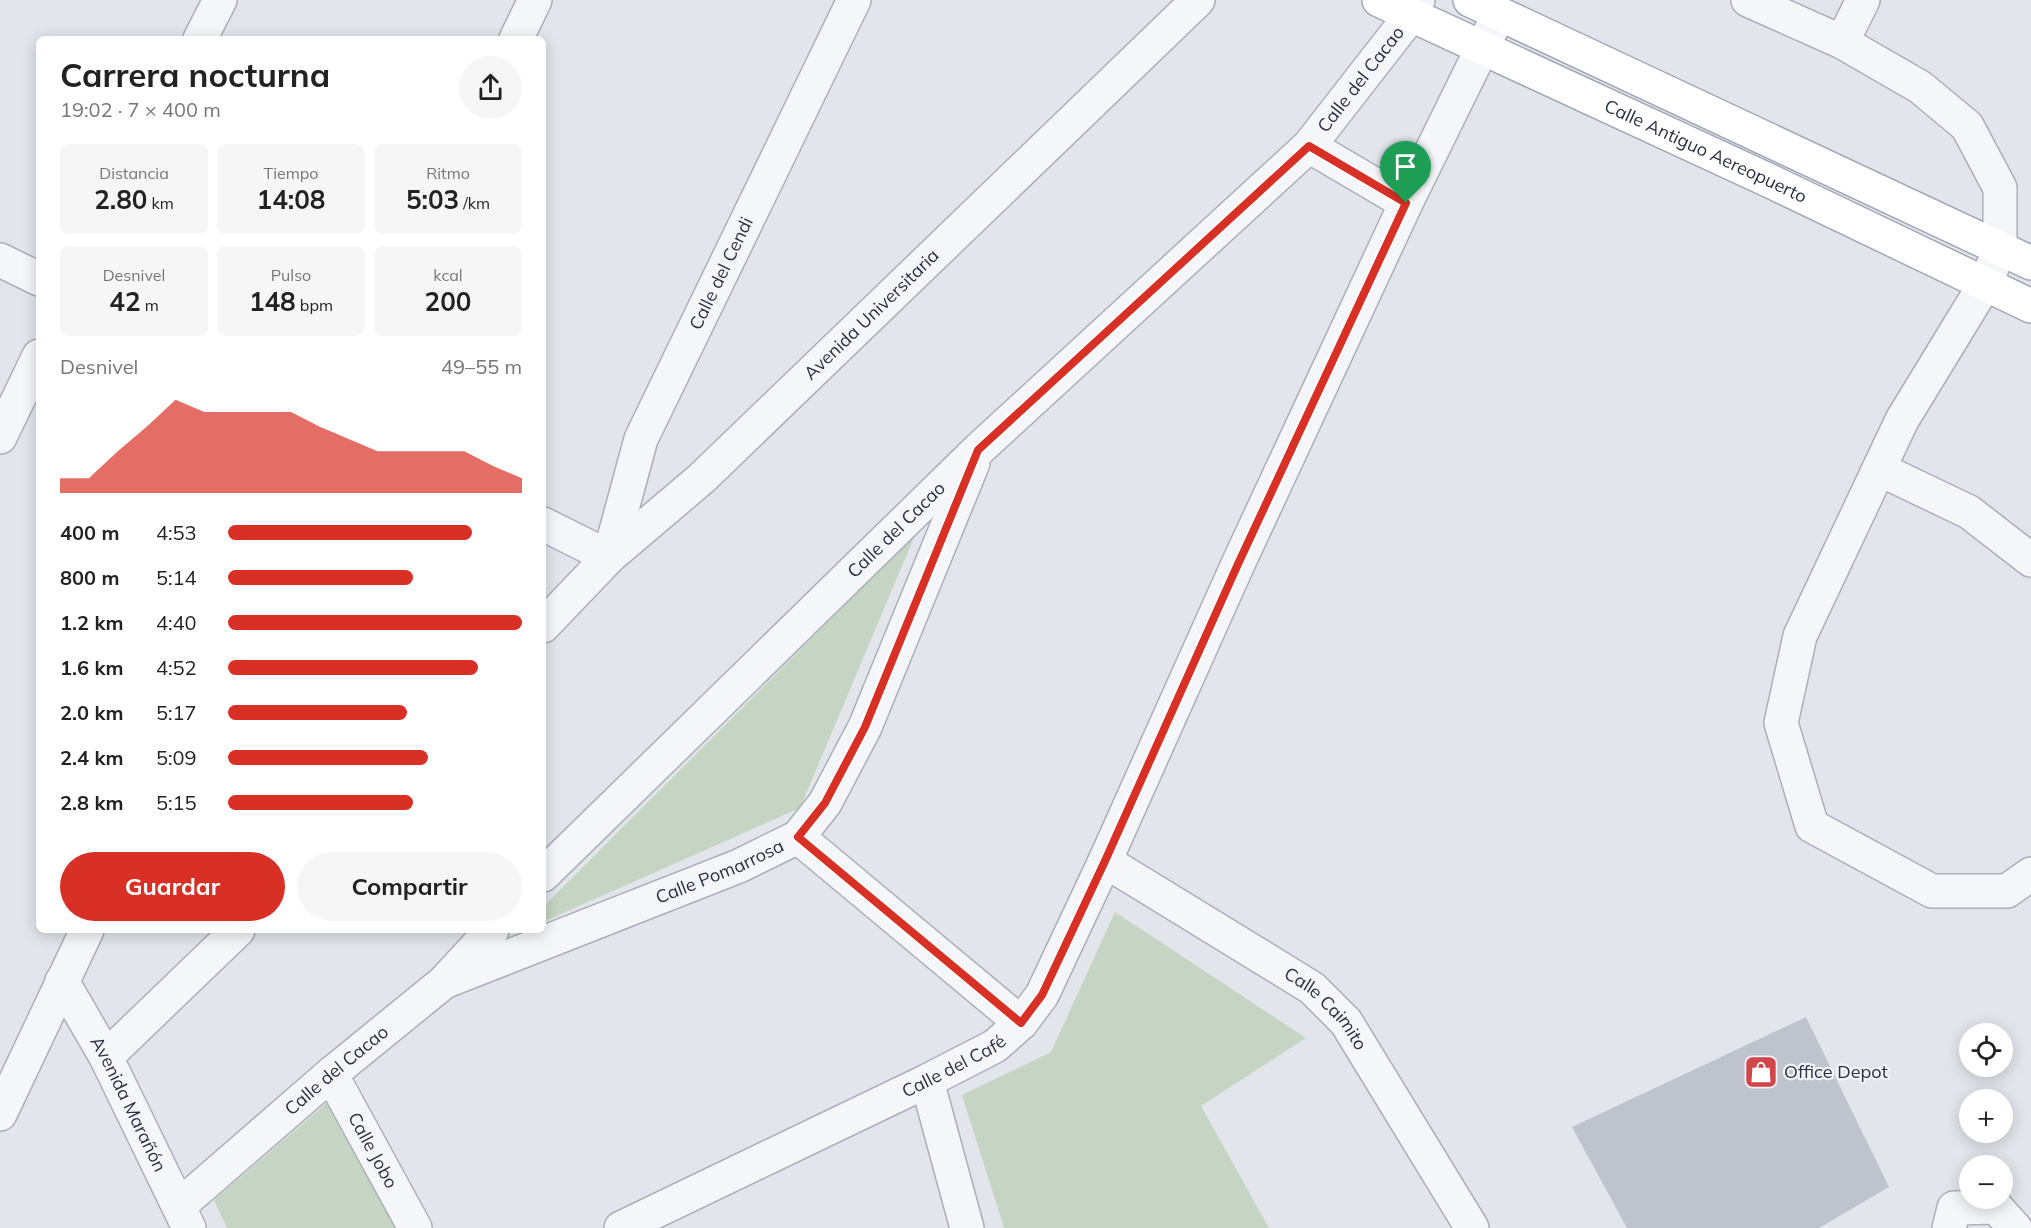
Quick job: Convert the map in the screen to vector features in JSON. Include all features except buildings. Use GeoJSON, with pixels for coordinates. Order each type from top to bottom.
{"type":"FeatureCollection","features":[{"type":"Feature","properties":{"kind":"main road","name":"Calle Antiguo Aereopuerto"},"geometry":{"type":"LineString","coordinates":[[1379,0],[1414,7],[1483,48],[2031,306]]}},
{"type":"Feature","properties":{"kind":"main road","name":"Calle Antiguo Aereopuerto"},"geometry":{"type":"LineString","coordinates":[[1470,0],[2031,264]]}},
{"type":"Feature","properties":{"kind":"street"},"geometry":{"type":"LineString","coordinates":[[202,36],[220,0]]}},
{"type":"Feature","properties":{"kind":"street"},"geometry":{"type":"LineString","coordinates":[[517,36],[535,0]]}},
{"type":"Feature","properties":{"kind":"street","name":"Calle del Cendi"},"geometry":{"type":"LineString","coordinates":[[609,557],[641,439],[854,0]]}},
{"type":"Feature","properties":{"kind":"street","name":"Avenida Universitaria"},"geometry":{"type":"LineString","coordinates":[[546,623],[609,557],[702,478],[1198,0]]}},
{"type":"Feature","properties":{"kind":"street"},"geometry":{"type":"LineString","coordinates":[[1748,0],[1842,42],[1920,87],[1967,126],[2000,188],[2000,249],[1984,284],[1902,420],[1800,636],[1781,723],[1812,826],[1932,891],[2007,891],[2031,874]]}},
{"type":"Feature","properties":{"kind":"street"},"geometry":{"type":"LineString","coordinates":[[1842,42],[1863,0]]}},
{"type":"Feature","properties":{"kind":"street","name":"Calle del Cacao"},"geometry":{"type":"LineString","coordinates":[[546,872],[978,450],[1309,146],[1414,7]]}},
{"type":"Feature","properties":{"kind":"street","name":"Calle del Café"},"geometry":{"type":"LineString","coordinates":[[621,1228],[995,1046],[1021,1023],[1042,995],[1105,861],[1238,564],[1406,203],[1499,14]]}},
{"type":"Feature","properties":{"kind":"street"},"geometry":{"type":"LineString","coordinates":[[1309,146],[1406,203]]}},
{"type":"Feature","properties":{"kind":"street"},"geometry":{"type":"LineString","coordinates":[[0,260],[36,278]]}},
{"type":"Feature","properties":{"kind":"street"},"geometry":{"type":"LineString","coordinates":[[0,437],[36,362]]}},
{"type":"Feature","properties":{"kind":"street","name":"Calle Pomarrosa"},"geometry":{"type":"LineString","coordinates":[[444,982],[740,866],[798,837],[825,803],[865,727],[978,450]]}},
{"type":"Feature","properties":{"kind":"street"},"geometry":{"type":"LineString","coordinates":[[1879,469],[1969,512],[2031,561]]}},
{"type":"Feature","properties":{"kind":"street"},"geometry":{"type":"LineString","coordinates":[[546,526],[609,557]]}},
{"type":"Feature","properties":{"kind":"street"},"geometry":{"type":"LineString","coordinates":[[798,837],[1021,1023]]}},
{"type":"Feature","properties":{"kind":"street","name":"Calle Caimito"},"geometry":{"type":"LineString","coordinates":[[1105,861],[1312,988],[1346,1022],[1472,1228]]}},
{"type":"Feature","properties":{"kind":"street"},"geometry":{"type":"LineString","coordinates":[[0,1114],[86,933]]}},
{"type":"Feature","properties":{"kind":"street"},"geometry":{"type":"LineString","coordinates":[[105,1057],[235,933]]}},
{"type":"Feature","properties":{"kind":"street","name":"Calle del Cacao"},"geometry":{"type":"LineString","coordinates":[[184,1217],[331,1074],[444,982],[489,933]]}},
{"type":"Feature","properties":{"kind":"street","name":"Avenida Marañón"},"geometry":{"type":"LineString","coordinates":[[62,981],[105,1057],[184,1217]]}},
{"type":"Feature","properties":{"kind":"street","name":"Calle Jobo"},"geometry":{"type":"LineString","coordinates":[[331,1074],[415,1228]]}},
{"type":"Feature","properties":{"kind":"street"},"geometry":{"type":"LineString","coordinates":[[927,1081],[967,1228]]}},
{"type":"Feature","properties":{"kind":"street"},"geometry":{"type":"LineString","coordinates":[[1949,1228],[1954,1208],[1996,1207],[2015,1228]]}},
{"type":"Feature","properties":{"kind":"green space"},"geometry":{"type":"Polygon","coordinates":[[[915,535],[800,808],[546,921],[546,904],[915,535]]]}},
{"type":"Feature","properties":{"kind":"green space"},"geometry":{"type":"Polygon","coordinates":[[[1115,912],[1306,1038],[1201,1106],[1269,1228],[1004,1228],[962,1095],[1051,1052],[1115,912]]]}},
{"type":"Feature","properties":{"kind":"green space"},"geometry":{"type":"Polygon","coordinates":[[[328,1102],[398,1228],[227,1228],[214,1200],[328,1102]]]}},
{"type":"Feature","properties":{"kind":"place","name":"Office Depot"},"geometry":{"type":"Point","coordinates":[1761,1072]}},
{"type":"Feature","properties":{"kind":"route"},"geometry":{"type":"LineString","coordinates":[[1309,146],[1406,203],[1238,564],[1105,861],[1042,995],[1021,1023],[798,837],[825,803],[865,727],[978,450],[1309,146]]}}]}
